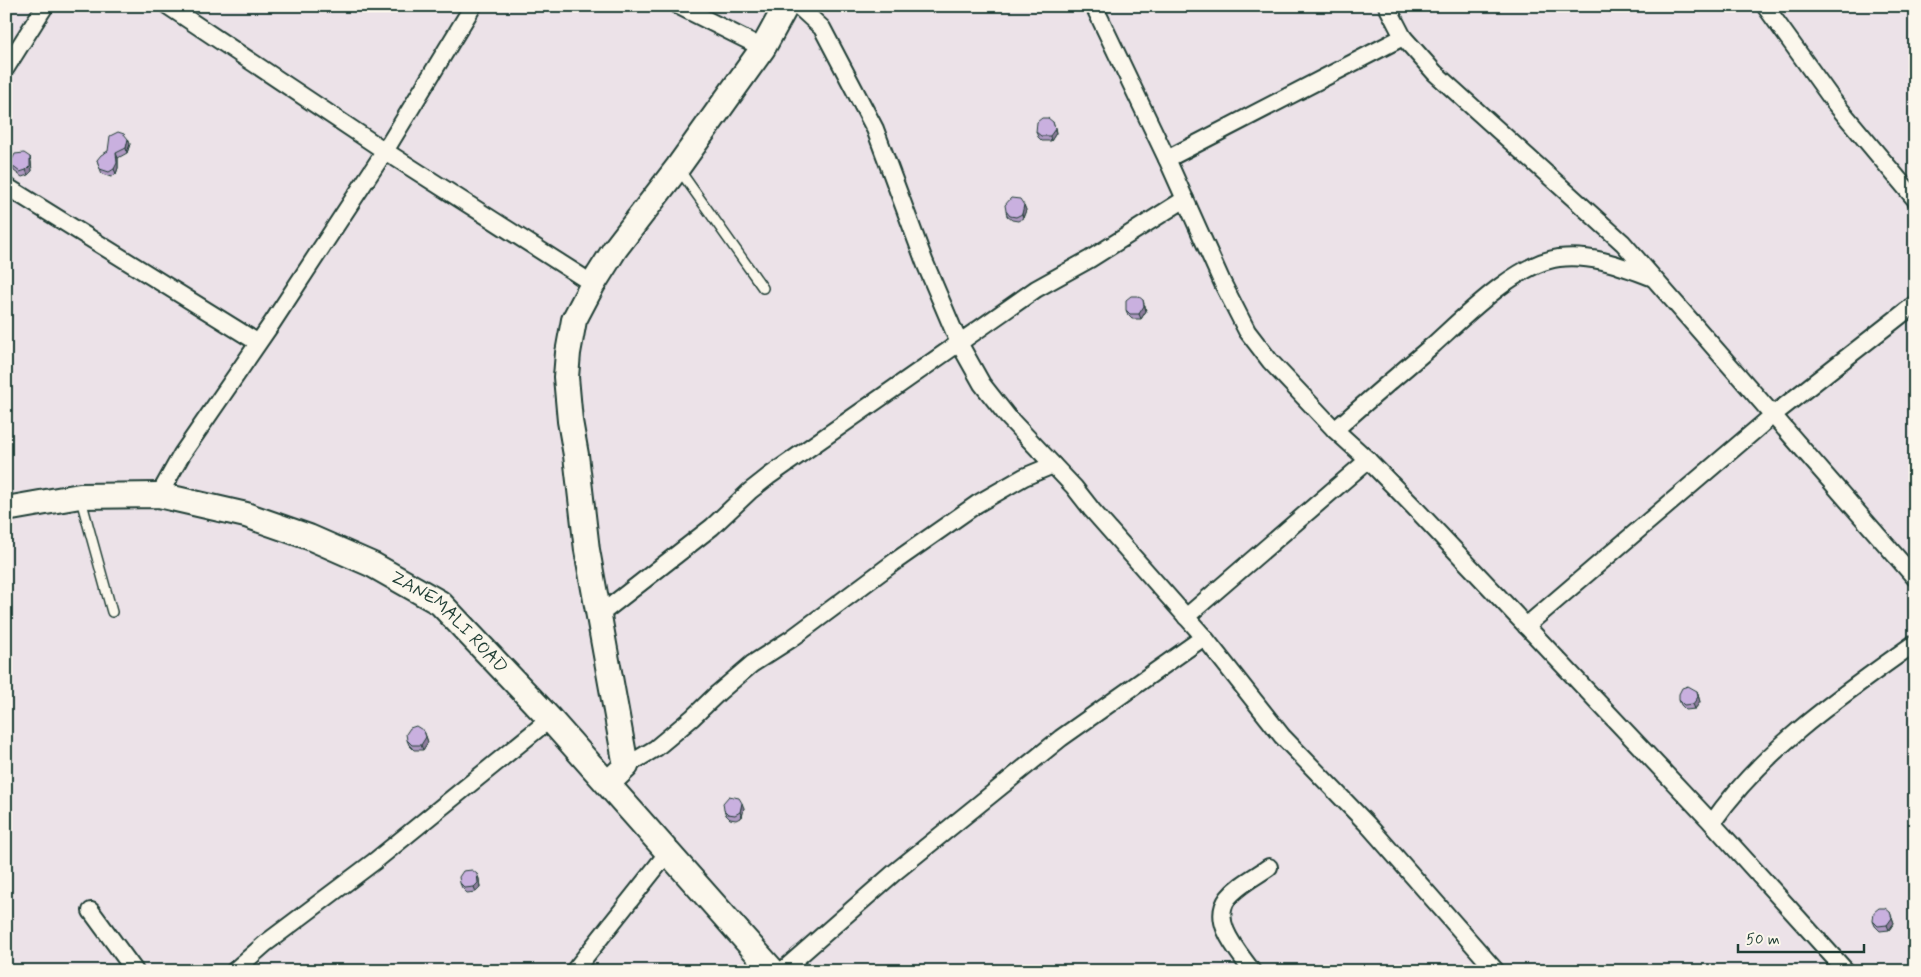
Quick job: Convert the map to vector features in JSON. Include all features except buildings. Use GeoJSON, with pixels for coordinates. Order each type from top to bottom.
{"type":"FeatureCollection","features":[{"type":"Feature","properties":{"kind":"street"},"geometry":{"type":"LineString","coordinates":[[6,68],[45,6]]}},
{"type":"Feature","properties":{"kind":"street"},"geometry":{"type":"LineString","coordinates":[[168,6],[385,151],[593,284]]}},
{"type":"Feature","properties":{"kind":"street"},"geometry":{"type":"LineString","coordinates":[[159,495],[182,454],[257,342],[272,323],[385,151],[473,6]]}},
{"type":"Feature","properties":{"kind":"street"},"geometry":{"type":"LineString","coordinates":[[679,6],[763,48]]}},
{"type":"Feature","properties":{"kind":"street"},"geometry":{"type":"LineString","coordinates":[[626,766],[587,550],[576,455],[570,421],[566,377],[574,320],[593,284],[615,250],[678,167],[763,48],[786,6]]}},
{"type":"Feature","properties":{"kind":"street"},"geometry":{"type":"LineString","coordinates":[[798,6],[822,28],[876,129],[924,262],[959,343],[982,384],[1008,417],[1074,486],[1204,636],[1282,736],[1368,825],[1496,971]]}},
{"type":"Feature","properties":{"kind":"street"},"geometry":{"type":"LineString","coordinates":[[1094,6],[1167,159],[1223,284],[1247,331],[1270,361],[1335,430],[1368,460],[1526,626],[1712,823],[1846,971]]}},
{"type":"Feature","properties":{"kind":"street"},"geometry":{"type":"LineString","coordinates":[[1387,6],[1403,37],[1435,73],[1623,243],[1915,578]]}},
{"type":"Feature","properties":{"kind":"street"},"geometry":{"type":"LineString","coordinates":[[1765,6],[1834,102],[1915,199]]}},
{"type":"Feature","properties":{"kind":"street"},"geometry":{"type":"LineString","coordinates":[[1167,159],[1403,37]]}},
{"type":"Feature","properties":{"kind":"street"},"geometry":{"type":"LineString","coordinates":[[6,186],[257,342]]}},
{"type":"Feature","properties":{"kind":"street"},"geometry":{"type":"LineString","coordinates":[[598,616],[712,527],[769,476],[1036,289],[1090,259],[1185,199]]}},
{"type":"Feature","properties":{"kind":"street"},"geometry":{"type":"LineString","coordinates":[[1335,430],[1490,295],[1533,265],[1558,258],[1585,257],[1611,262],[1653,277]]}},
{"type":"Feature","properties":{"kind":"street"},"geometry":{"type":"LineString","coordinates":[[1526,626],[1773,416],[1915,304]]}},
{"type":"Feature","properties":{"kind":"street"},"geometry":{"type":"LineString","coordinates":[[1186,617],[1368,460]]}},
{"type":"Feature","properties":{"kind":"street"},"geometry":{"type":"LineString","coordinates":[[608,783],[626,766],[663,742],[752,664],[791,640],[897,560],[976,504],[1024,477],[1052,465]]}},
{"type":"Feature","properties":{"kind":"street","name":"ZANEMALI ROAD"},"geometry":{"type":"LineString","coordinates":[[6,509],[80,496],[159,495],[246,516],[309,536],[373,565],[440,603],[608,783],[773,971]]}},
{"type":"Feature","properties":{"kind":"street"},"geometry":{"type":"LineString","coordinates":[[782,971],[895,872],[1061,738],[1204,636]]}},
{"type":"Feature","properties":{"kind":"street"},"geometry":{"type":"LineString","coordinates":[[1712,823],[1742,783],[1777,749],[1822,712],[1915,642]]}},
{"type":"Feature","properties":{"kind":"street"},"geometry":{"type":"LineString","coordinates":[[234,971],[266,943],[375,861],[550,719]]}},
{"type":"Feature","properties":{"kind":"street"},"geometry":{"type":"LineString","coordinates":[[574,971],[669,851]]}},
{"type":"Feature","properties":{"kind":"street"},"geometry":{"type":"LineString","coordinates":[[1252,971],[1228,935],[1222,917],[1222,909],[1228,899],[1238,889],[1268,868]]}},
{"type":"Feature","properties":{"kind":"street"},"geometry":{"type":"LineString","coordinates":[[91,910],[135,971]]}},
{"type":"Feature","properties":{"kind":"lane"},"geometry":{"type":"LineString","coordinates":[[678,167],[763,288]]}},
{"type":"Feature","properties":{"kind":"lane"},"geometry":{"type":"LineString","coordinates":[[80,496],[112,612]]}}]}
